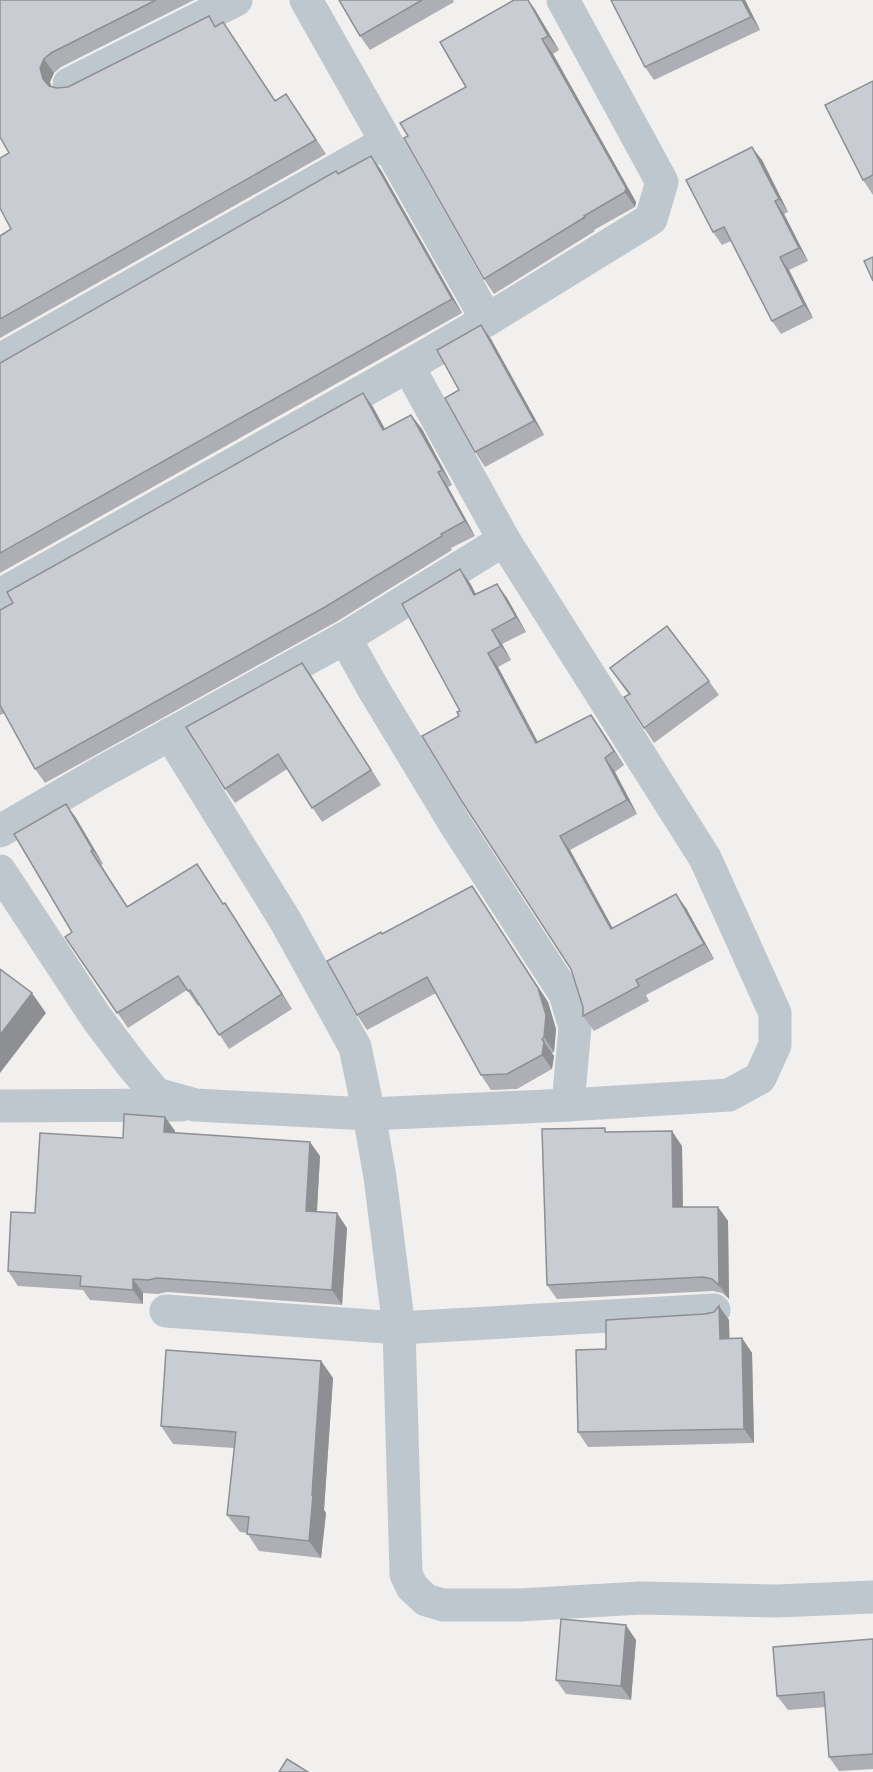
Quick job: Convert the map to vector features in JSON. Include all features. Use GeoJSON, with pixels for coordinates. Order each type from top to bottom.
{"type":"FeatureCollection","features":[{"type":"Feature","properties":{"kind":"street"},"geometry":{"type":"LineString","coordinates":[[69,84],[236,0]]}},
{"type":"Feature","properties":{"kind":"street"},"geometry":{"type":"LineString","coordinates":[[306,0],[487,320]]}},
{"type":"Feature","properties":{"kind":"street"},"geometry":{"type":"LineString","coordinates":[[0,595],[408,366],[651,219],[662,182],[563,0]]}},
{"type":"Feature","properties":{"kind":"street"},"geometry":{"type":"LineString","coordinates":[[0,360],[386,142]]}},
{"type":"Feature","properties":{"kind":"street"},"geometry":{"type":"LineString","coordinates":[[0,1106],[195,1105],[369,1114],[729,1095],[760,1078],[775,1045],[775,1013],[705,858],[504,540],[408,366]]}},
{"type":"Feature","properties":{"kind":"street"},"geometry":{"type":"LineString","coordinates":[[0,831],[345,638],[504,540]]}},
{"type":"Feature","properties":{"kind":"street"},"geometry":{"type":"LineString","coordinates":[[345,638],[455,824],[565,994],[575,1027],[568,1105]]}},
{"type":"Feature","properties":{"kind":"street"},"geometry":{"type":"LineString","coordinates":[[170,734],[285,920],[355,1047],[380,1176],[399,1328],[406,1574],[412,1587],[426,1600],[443,1605],[519,1605],[641,1598],[777,1601],[873,1597]]}},
{"type":"Feature","properties":{"kind":"street"},"geometry":{"type":"LineString","coordinates":[[0,871],[96,1017],[156,1094],[195,1105]]}},
{"type":"Feature","properties":{"kind":"street"},"geometry":{"type":"LineString","coordinates":[[166,1311],[399,1328],[714,1310]]}},
{"type":"Feature","properties":{"kind":"building"},"geometry":{"type":"Polygon","coordinates":[[[0,0],[156,0],[51,53],[44,59],[40,68],[43,79],[49,86],[57,88],[68,87],[209,16],[215,27],[223,22],[275,101],[286,94],[316,140],[0,319],[0,236],[11,229],[0,208],[0,158],[9,153],[0,137],[0,0]]]}},
{"type":"Feature","properties":{"kind":"building"},"geometry":{"type":"Polygon","coordinates":[[[339,0],[422,0],[360,36],[339,0]]]}},
{"type":"Feature","properties":{"kind":"building"},"geometry":{"type":"Polygon","coordinates":[[[514,0],[528,0],[548,36],[542,39],[626,188],[625,192],[484,279],[404,138],[408,136],[400,123],[466,87],[440,42],[514,0]]]}},
{"type":"Feature","properties":{"kind":"building"},"geometry":{"type":"Polygon","coordinates":[[[611,0],[742,0],[751,17],[645,67],[611,0]]]}},
{"type":"Feature","properties":{"kind":"building"},"geometry":{"type":"Polygon","coordinates":[[[873,81],[873,175],[863,180],[825,105],[873,81]]]}},
{"type":"Feature","properties":{"kind":"building"},"geometry":{"type":"Polygon","coordinates":[[[752,147],[779,199],[775,201],[799,248],[780,257],[804,305],[772,321],[724,227],[713,232],[686,180],[752,147]]]}},
{"type":"Feature","properties":{"kind":"building"},"geometry":{"type":"Polygon","coordinates":[[[371,156],[452,299],[0,553],[0,363],[336,171],[338,174],[371,156]]]}},
{"type":"Feature","properties":{"kind":"building"},"geometry":{"type":"Polygon","coordinates":[[[873,257],[873,281],[864,261],[873,257]]]}},
{"type":"Feature","properties":{"kind":"building"},"geometry":{"type":"Polygon","coordinates":[[[481,325],[534,421],[475,452],[445,398],[459,390],[437,350],[481,325]]]}},
{"type":"Feature","properties":{"kind":"building"},"geometry":{"type":"Polygon","coordinates":[[[363,393],[383,430],[411,415],[442,470],[438,472],[465,521],[325,607],[35,769],[0,705],[0,610],[13,603],[7,592],[363,393]]]}},
{"type":"Feature","properties":{"kind":"building"},"geometry":{"type":"Polygon","coordinates":[[[460,569],[474,595],[497,584],[516,617],[492,630],[501,646],[488,653],[536,743],[591,715],[614,751],[605,758],[627,800],[560,836],[611,929],[676,894],[704,944],[636,980],[639,986],[583,1016],[583,1007],[571,969],[422,736],[459,716],[457,712],[460,711],[402,604],[460,569]]]}},
{"type":"Feature","properties":{"kind":"building"},"geometry":{"type":"Polygon","coordinates":[[[667,626],[709,681],[644,728],[624,697],[630,694],[610,668],[667,626]]]}},
{"type":"Feature","properties":{"kind":"building"},"geometry":{"type":"Polygon","coordinates":[[[302,663],[371,770],[312,808],[278,754],[225,789],[186,727],[302,663]]]}},
{"type":"Feature","properties":{"kind":"building"},"geometry":{"type":"Polygon","coordinates":[[[66,804],[93,850],[91,851],[127,907],[197,864],[223,904],[225,903],[282,994],[219,1035],[190,990],[188,991],[178,976],[117,1013],[65,937],[72,932],[14,834],[66,804]]]}},
{"type":"Feature","properties":{"kind":"building"},"geometry":{"type":"Polygon","coordinates":[[[472,886],[538,988],[546,1015],[542,1055],[507,1074],[481,1075],[427,977],[357,1015],[327,961],[472,886]]]}},
{"type":"Feature","properties":{"kind":"building"},"geometry":{"type":"Polygon","coordinates":[[[0,969],[32,993],[0,1035],[0,969]]]}},
{"type":"Feature","properties":{"kind":"building"},"geometry":{"type":"Polygon","coordinates":[[[124,1114],[165,1117],[164,1132],[310,1142],[306,1211],[337,1213],[332,1290],[157,1278],[133,1279],[133,1290],[80,1286],[81,1276],[8,1271],[11,1212],[35,1213],[40,1133],[123,1138],[124,1114]]]}},
{"type":"Feature","properties":{"kind":"building"},"geometry":{"type":"Polygon","coordinates":[[[605,1128],[605,1132],[672,1131],[673,1207],[718,1207],[719,1285],[712,1279],[703,1277],[547,1285],[542,1129],[605,1128]]]}},
{"type":"Feature","properties":{"kind":"building"},"geometry":{"type":"Polygon","coordinates":[[[719,1306],[720,1339],[742,1338],[744,1429],[578,1432],[576,1350],[606,1349],[606,1320],[705,1314],[714,1312],[719,1306]]]}},
{"type":"Feature","properties":{"kind":"building"},"geometry":{"type":"Polygon","coordinates":[[[166,1350],[321,1361],[309,1541],[247,1534],[249,1517],[227,1515],[236,1432],[161,1426],[166,1350]]]}},
{"type":"Feature","properties":{"kind":"building"},"geometry":{"type":"Polygon","coordinates":[[[561,1619],[626,1625],[621,1686],[556,1680],[561,1619]]]}},
{"type":"Feature","properties":{"kind":"building"},"geometry":{"type":"Polygon","coordinates":[[[873,1639],[873,1754],[829,1757],[824,1692],[777,1696],[773,1647],[873,1639]]]}},
{"type":"Feature","properties":{"kind":"building"},"geometry":{"type":"Polygon","coordinates":[[[287,1759],[308,1772],[279,1772],[287,1759]]]}}]}
